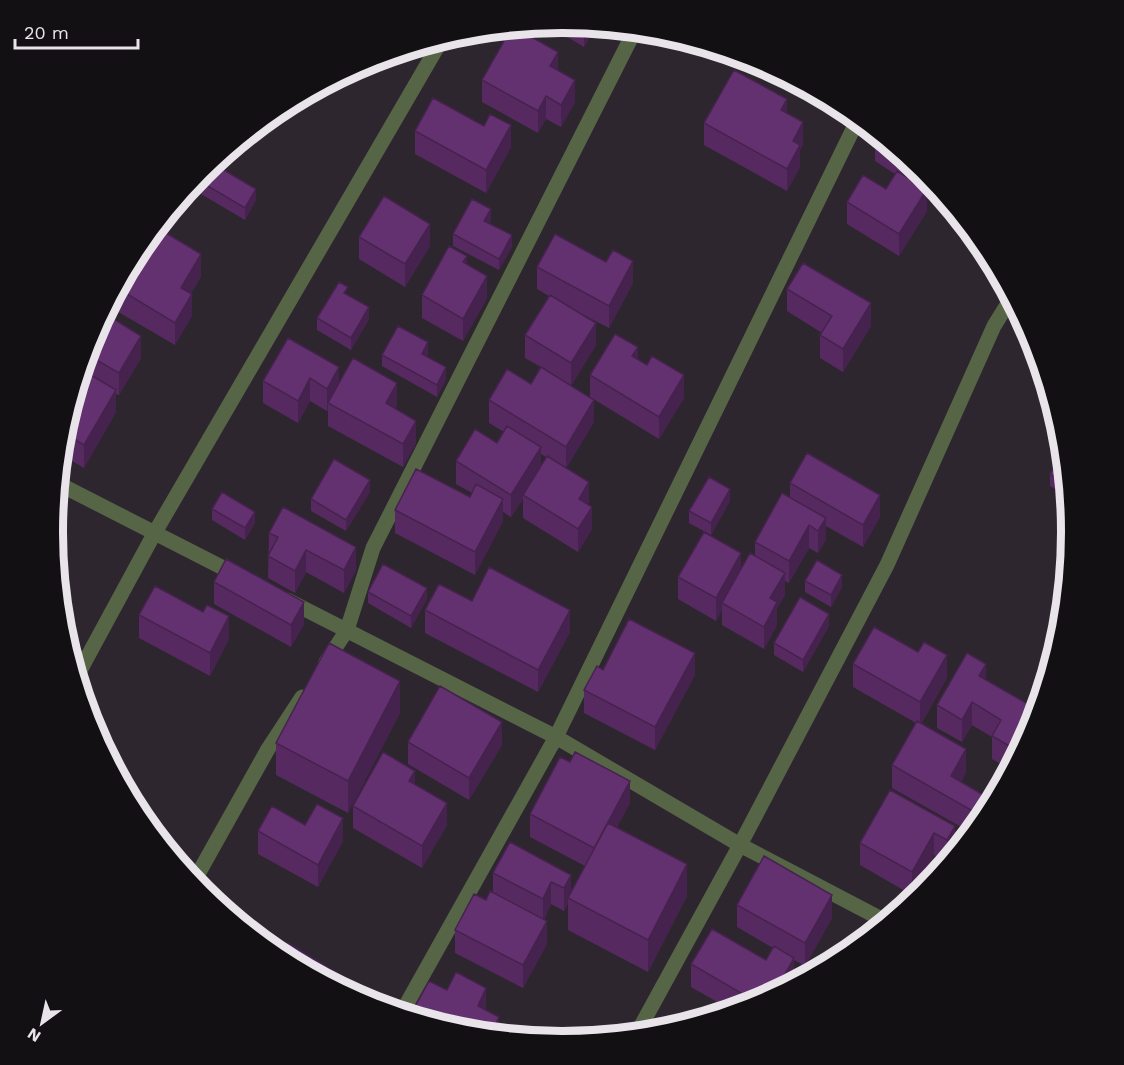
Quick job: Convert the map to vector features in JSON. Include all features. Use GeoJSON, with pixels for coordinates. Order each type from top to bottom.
{"type":"FeatureCollection","features":[{"type":"Feature","properties":{"kind":"street"},"geometry":{"type":"LineString","coordinates":[[321,670],[347,630],[373,548],[631,38]]}},
{"type":"Feature","properties":{"kind":"street"},"geometry":{"type":"LineString","coordinates":[[82,668],[154,534],[436,49]]}},
{"type":"Feature","properties":{"kind":"street"},"geometry":{"type":"LineString","coordinates":[[405,1006],[556,737],[854,127]]}},
{"type":"Feature","properties":{"kind":"street"},"geometry":{"type":"LineString","coordinates":[[641,1025],[740,845],[887,565],[994,326],[1007,306]]}},
{"type":"Feature","properties":{"kind":"street"},"geometry":{"type":"LineString","coordinates":[[65,487],[250,582]]}},
{"type":"Feature","properties":{"kind":"street"},"geometry":{"type":"LineString","coordinates":[[272,593],[556,737],[740,845],[879,918]]}},
{"type":"Feature","properties":{"kind":"street"},"geometry":{"type":"LineString","coordinates":[[198,875],[268,749],[308,690]]}},
{"type":"Feature","properties":{"kind":"building"},"geometry":{"type":"Polygon","coordinates":[[[527,34],[558,52],[550,66],[575,80],[561,105],[546,96],[538,111],[482,80],[507,36],[527,34]]]}},
{"type":"Feature","properties":{"kind":"building"},"geometry":{"type":"Polygon","coordinates":[[[734,70],[787,99],[781,110],[803,122],[793,141],[800,145],[787,169],[704,123],[734,70]]]}},
{"type":"Feature","properties":{"kind":"building"},"geometry":{"type":"Polygon","coordinates":[[[433,98],[484,126],[490,114],[511,125],[486,170],[415,131],[433,98]]]}},
{"type":"Feature","properties":{"kind":"building"},"geometry":{"type":"Polygon","coordinates":[[[221,168],[256,189],[245,208],[204,184],[221,168]]]}},
{"type":"Feature","properties":{"kind":"building"},"geometry":{"type":"Polygon","coordinates":[[[897,171],[926,191],[899,234],[847,202],[863,175],[886,189],[897,171]]]}},
{"type":"Feature","properties":{"kind":"building"},"geometry":{"type":"Polygon","coordinates":[[[384,196],[430,224],[405,264],[359,237],[384,196]]]}},
{"type":"Feature","properties":{"kind":"building"},"geometry":{"type":"Polygon","coordinates":[[[472,199],[491,209],[484,221],[512,235],[499,259],[453,234],[472,199]]]}},
{"type":"Feature","properties":{"kind":"building"},"geometry":{"type":"Polygon","coordinates":[[[164,232],[201,254],[181,288],[192,294],[175,323],[124,292],[164,232]]]}},
{"type":"Feature","properties":{"kind":"building"},"geometry":{"type":"Polygon","coordinates":[[[555,234],[606,262],[613,250],[633,261],[609,306],[537,267],[555,234]]]}},
{"type":"Feature","properties":{"kind":"building"},"geometry":{"type":"Polygon","coordinates":[[[449,246],[467,256],[463,262],[487,276],[463,319],[422,295],[449,246]]]}},
{"type":"Feature","properties":{"kind":"building"},"geometry":{"type":"Polygon","coordinates":[[[803,263],[871,303],[843,349],[820,335],[832,316],[787,289],[803,263]]]}},
{"type":"Feature","properties":{"kind":"building"},"geometry":{"type":"Polygon","coordinates":[[[339,282],[348,287],[344,293],[369,307],[351,338],[317,318],[339,282]]]}},
{"type":"Feature","properties":{"kind":"building"},"geometry":{"type":"Polygon","coordinates":[[[550,295],[596,323],[571,363],[525,335],[550,295]]]}},
{"type":"Feature","properties":{"kind":"building"},"geometry":{"type":"Polygon","coordinates":[[[111,318],[141,336],[119,373],[94,359],[111,318]]]}},
{"type":"Feature","properties":{"kind":"building"},"geometry":{"type":"Polygon","coordinates":[[[398,326],[428,342],[422,354],[446,367],[437,385],[382,355],[398,326]]]}},
{"type":"Feature","properties":{"kind":"building"},"geometry":{"type":"Polygon","coordinates":[[[615,334],[638,347],[632,356],[647,365],[652,356],[684,375],[659,417],[590,375],[615,334]]]}},
{"type":"Feature","properties":{"kind":"building"},"geometry":{"type":"Polygon","coordinates":[[[288,338],[339,367],[327,389],[310,378],[298,401],[263,381],[288,338]]]}},
{"type":"Feature","properties":{"kind":"building"},"geometry":{"type":"Polygon","coordinates":[[[353,358],[397,383],[386,403],[416,421],[403,444],[328,403],[353,358]]]}},
{"type":"Feature","properties":{"kind":"building"},"geometry":{"type":"Polygon","coordinates":[[[541,367],[594,400],[566,447],[489,400],[507,369],[531,384],[541,367]]]}},
{"type":"Feature","properties":{"kind":"building"},"geometry":{"type":"Polygon","coordinates":[[[89,374],[116,390],[84,445],[72,438],[89,374]]]}},
{"type":"Feature","properties":{"kind":"building"},"geometry":{"type":"Polygon","coordinates":[[[507,426],[541,447],[511,495],[456,461],[475,429],[497,443],[507,426]]]}},
{"type":"Feature","properties":{"kind":"building"},"geometry":{"type":"Polygon","coordinates":[[[807,453],[880,495],[863,525],[790,483],[807,453]]]}},
{"type":"Feature","properties":{"kind":"building"},"geometry":{"type":"Polygon","coordinates":[[[547,456],[589,482],[579,499],[592,507],[578,529],[523,495],[547,456]]]}},
{"type":"Feature","properties":{"kind":"building"},"geometry":{"type":"Polygon","coordinates":[[[334,459],[370,480],[346,520],[311,499],[334,459]]]}},
{"type":"Feature","properties":{"kind":"building"},"geometry":{"type":"Polygon","coordinates":[[[1056,463],[1058,479],[1050,474],[1056,463]]]}},
{"type":"Feature","properties":{"kind":"building"},"geometry":{"type":"Polygon","coordinates":[[[416,469],[470,497],[476,484],[503,499],[475,552],[395,510],[416,469]]]}},
{"type":"Feature","properties":{"kind":"building"},"geometry":{"type":"Polygon","coordinates":[[[709,477],[730,489],[711,523],[689,511],[709,477]]]}},
{"type":"Feature","properties":{"kind":"building"},"geometry":{"type":"Polygon","coordinates":[[[222,492],[255,512],[245,528],[212,509],[222,492]]]}},
{"type":"Feature","properties":{"kind":"building"},"geometry":{"type":"Polygon","coordinates":[[[782,493],[826,518],[818,531],[809,525],[789,561],[755,542],[782,493]]]}},
{"type":"Feature","properties":{"kind":"building"},"geometry":{"type":"Polygon","coordinates":[[[283,507],[356,547],[344,570],[306,550],[295,571],[268,556],[278,537],[269,533],[283,507]]]}},
{"type":"Feature","properties":{"kind":"building"},"geometry":{"type":"Polygon","coordinates":[[[704,532],[741,553],[716,598],[678,577],[704,532]]]}},
{"type":"Feature","properties":{"kind":"building"},"geometry":{"type":"Polygon","coordinates":[[[750,553],[785,573],[770,598],[777,602],[764,627],[722,603],[750,553]]]}},
{"type":"Feature","properties":{"kind":"building"},"geometry":{"type":"Polygon","coordinates":[[[226,559],[304,602],[291,625],[214,582],[226,559]]]}},
{"type":"Feature","properties":{"kind":"building"},"geometry":{"type":"Polygon","coordinates":[[[817,560],[842,575],[831,595],[805,581],[817,560]]]}},
{"type":"Feature","properties":{"kind":"building"},"geometry":{"type":"Polygon","coordinates":[[[383,564],[427,588],[411,616],[368,592],[383,564]]]}},
{"type":"Feature","properties":{"kind":"building"},"geometry":{"type":"Polygon","coordinates":[[[489,567],[570,610],[538,670],[425,610],[439,584],[472,601],[489,567]]]}},
{"type":"Feature","properties":{"kind":"building"},"geometry":{"type":"Polygon","coordinates":[[[155,586],[203,612],[207,605],[229,616],[210,653],[139,615],[155,586]]]}},
{"type":"Feature","properties":{"kind":"building"},"geometry":{"type":"Polygon","coordinates":[[[800,597],[829,614],[803,660],[774,643],[800,597]]]}},
{"type":"Feature","properties":{"kind":"building"},"geometry":{"type":"Polygon","coordinates":[[[629,619],[695,653],[655,727],[584,690],[597,666],[603,670],[629,619]]]}},
{"type":"Feature","properties":{"kind":"building"},"geometry":{"type":"Polygon","coordinates":[[[874,627],[918,652],[924,642],[947,655],[920,702],[853,664],[874,627]]]}},
{"type":"Feature","properties":{"kind":"building"},"geometry":{"type":"Polygon","coordinates":[[[329,643],[400,681],[348,781],[276,743],[329,643]]]}},
{"type":"Feature","properties":{"kind":"building"},"geometry":{"type":"Polygon","coordinates":[[[967,653],[986,664],[979,676],[1030,705],[1011,747],[992,736],[1001,720],[972,702],[962,720],[937,705],[967,653]]]}},
{"type":"Feature","properties":{"kind":"building"},"geometry":{"type":"Polygon","coordinates":[[[440,686],[502,722],[469,778],[408,742],[440,686]]]}},
{"type":"Feature","properties":{"kind":"building"},"geometry":{"type":"Polygon","coordinates":[[[917,721],[966,749],[951,776],[985,796],[975,813],[892,765],[917,721]]]}},
{"type":"Feature","properties":{"kind":"building"},"geometry":{"type":"Polygon","coordinates":[[[383,752],[415,771],[409,781],[447,803],[422,846],[353,806],[383,752]]]}},
{"type":"Feature","properties":{"kind":"building"},"geometry":{"type":"Polygon","coordinates":[[[575,752],[630,781],[594,848],[530,814],[560,757],[570,762],[575,752]]]}},
{"type":"Feature","properties":{"kind":"building"},"geometry":{"type":"Polygon","coordinates":[[[890,790],[955,826],[947,840],[934,833],[912,872],[860,843],[890,790]]]}},
{"type":"Feature","properties":{"kind":"building"},"geometry":{"type":"Polygon","coordinates":[[[317,804],[343,818],[318,865],[258,831],[272,806],[305,825],[317,804]]]}},
{"type":"Feature","properties":{"kind":"building"},"geometry":{"type":"Polygon","coordinates":[[[608,823],[687,864],[648,940],[568,898],[608,823]]]}},
{"type":"Feature","properties":{"kind":"building"},"geometry":{"type":"Polygon","coordinates":[[[510,842],[571,875],[564,888],[551,882],[543,899],[493,873],[510,842]]]}},
{"type":"Feature","properties":{"kind":"building"},"geometry":{"type":"Polygon","coordinates":[[[764,856],[832,895],[805,943],[737,905],[764,856]]]}},
{"type":"Feature","properties":{"kind":"building"},"geometry":{"type":"Polygon","coordinates":[[[490,891],[547,921],[523,965],[455,930],[474,894],[486,900],[490,891]]]}},
{"type":"Feature","properties":{"kind":"building"},"geometry":{"type":"Polygon","coordinates":[[[712,929],[766,960],[774,946],[794,958],[781,981],[747,996],[691,964],[712,929]]]}},
{"type":"Feature","properties":{"kind":"building"},"geometry":{"type":"Polygon","coordinates":[[[288,943],[362,989],[312,965],[285,948],[288,943]]]}},
{"type":"Feature","properties":{"kind":"building"},"geometry":{"type":"Polygon","coordinates":[[[456,972],[486,988],[478,1006],[499,1017],[494,1027],[414,1009],[429,981],[447,990],[456,972]]]}}]}
